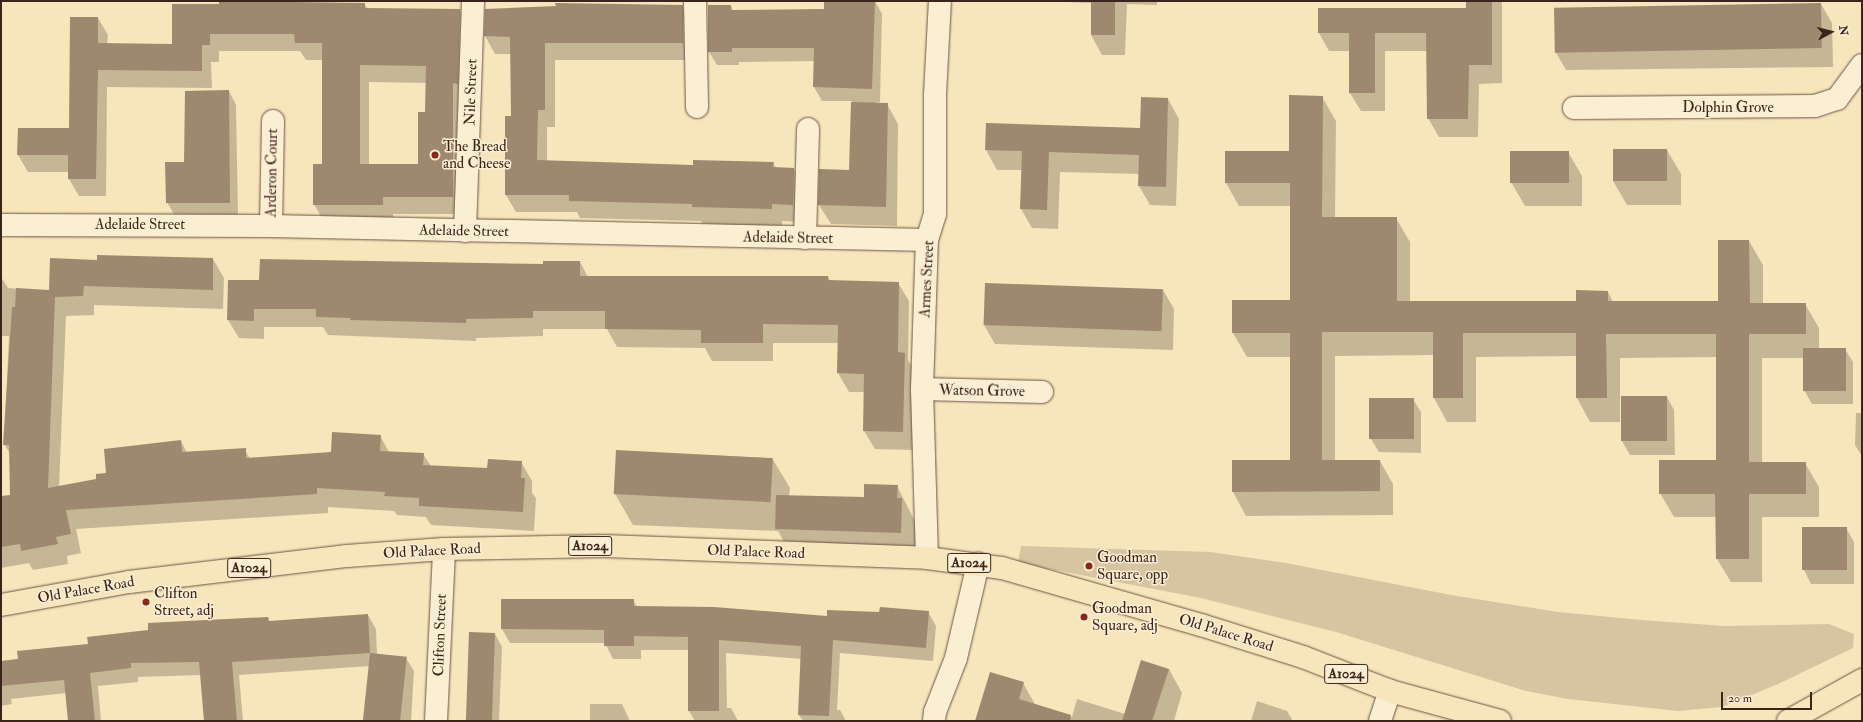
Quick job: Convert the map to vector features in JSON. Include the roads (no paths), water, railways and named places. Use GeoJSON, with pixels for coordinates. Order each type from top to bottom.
{"type":"FeatureCollection","features":[{"type":"Feature","properties":{"kind":"main road","name":"Old Palace Road"},"geometry":{"type":"LineString","coordinates":[[1,605],[129,582],[347,556],[444,549],[604,546],[927,558],[1002,568],[1201,625],[1303,657],[1390,691],[1495,720]]}},
{"type":"Feature","properties":{"kind":"main road"},"geometry":{"type":"LineString","coordinates":[[1788,721],[1862,680]]}},
{"type":"Feature","properties":{"kind":"street","name":"Nile Street"},"geometry":{"type":"LineString","coordinates":[[465,231],[473,1]]}},
{"type":"Feature","properties":{"kind":"street"},"geometry":{"type":"LineString","coordinates":[[695,1],[697,107]]}},
{"type":"Feature","properties":{"kind":"street","name":"Armes Street"},"geometry":{"type":"LineString","coordinates":[[927,558],[922,389],[927,240],[935,214],[935,95],[940,1]]}},
{"type":"Feature","properties":{"kind":"street","name":"Dolphin Grove"},"geometry":{"type":"LineString","coordinates":[[1574,108],[1815,106],[1837,99],[1862,65]]}},
{"type":"Feature","properties":{"kind":"street","name":"Arderon Court"},"geometry":{"type":"LineString","coordinates":[[271,226],[273,121]]}},
{"type":"Feature","properties":{"kind":"street"},"geometry":{"type":"LineString","coordinates":[[805,238],[808,130]]}},
{"type":"Feature","properties":{"kind":"street","name":"Adelaide Street"},"geometry":{"type":"LineString","coordinates":[[1,224],[271,226],[927,240]]}},
{"type":"Feature","properties":{"kind":"street","name":"Watson Grove"},"geometry":{"type":"LineString","coordinates":[[922,389],[1042,392]]}},
{"type":"Feature","properties":{"kind":"street","name":"Clifton Street"},"geometry":{"type":"LineString","coordinates":[[436,721],[444,549]]}},
{"type":"Feature","properties":{"kind":"street"},"geometry":{"type":"LineString","coordinates":[[934,721],[935,712],[956,658],[978,564]]}},
{"type":"Feature","properties":{"kind":"street"},"geometry":{"type":"LineString","coordinates":[[1380,721],[1390,691]]}},
{"type":"Feature","properties":{"kind":"place","name":"The Bread and Cheese"},"geometry":{"type":"Point","coordinates":[435,155]}},
{"type":"Feature","properties":{"kind":"place","name":"Goodman Square, opp"},"geometry":{"type":"Point","coordinates":[1089,566]}},
{"type":"Feature","properties":{"kind":"place","name":"Clifton Street, adj"},"geometry":{"type":"Point","coordinates":[146,602]}},
{"type":"Feature","properties":{"kind":"place","name":"Goodman Square, adj"},"geometry":{"type":"Point","coordinates":[1084,617]}}]}
